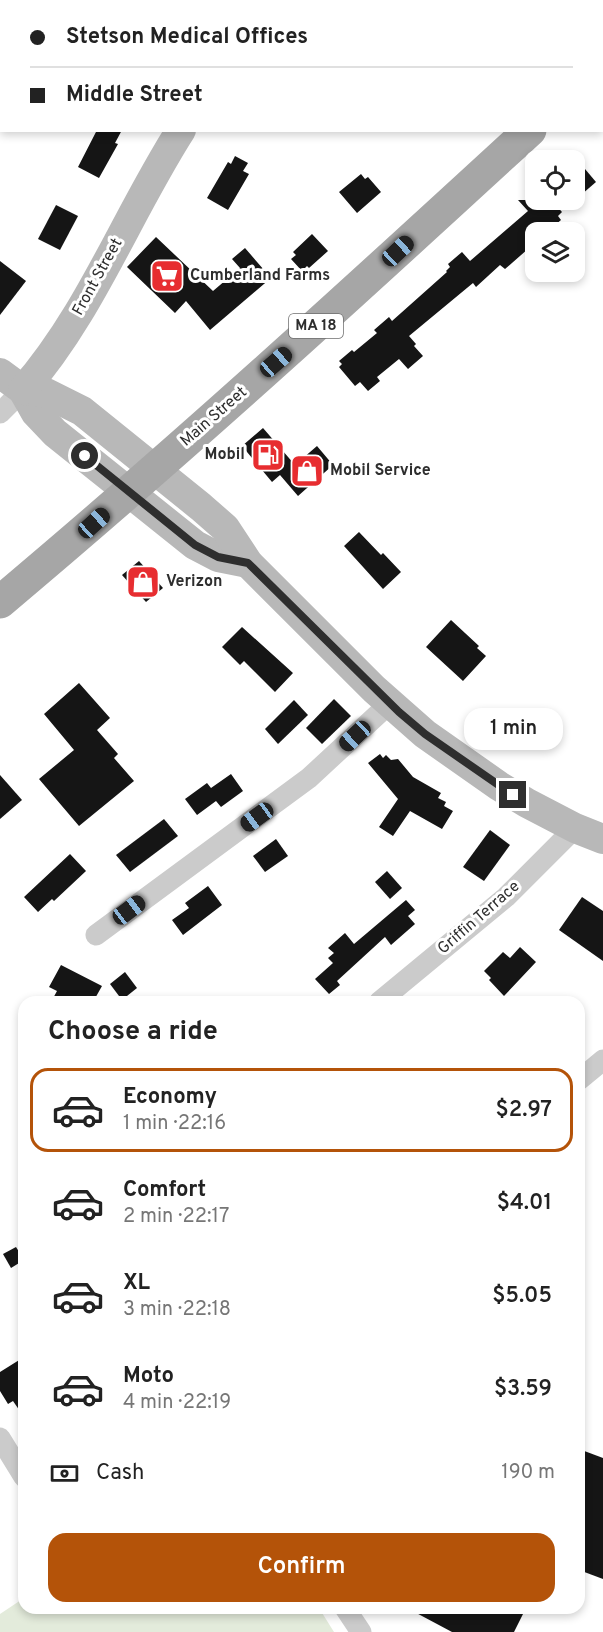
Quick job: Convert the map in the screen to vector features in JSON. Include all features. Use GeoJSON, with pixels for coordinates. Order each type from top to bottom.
{"type":"FeatureCollection","features":[{"type":"Feature","properties":{"kind":"main road","name":"Front Street"},"geometry":{"type":"LineString","coordinates":[[11,382],[48,361],[68,331],[180,132]]}},
{"type":"Feature","properties":{"kind":"main road","name":"Main Street"},"geometry":{"type":"LineString","coordinates":[[0,602],[129,492],[381,268],[528,132]]}},
{"type":"Feature","properties":{"kind":"main road"},"geometry":{"type":"LineString","coordinates":[[11,382],[46,393],[76,407],[225,528],[234,538],[248,563],[390,704],[425,734],[499,786],[575,828],[603,839]]}},
{"type":"Feature","properties":{"kind":"main road"},"geometry":{"type":"LineString","coordinates":[[11,382],[55,433],[206,552],[248,563]]}},
{"type":"Feature","properties":{"kind":"street","name":"Front Street"},"geometry":{"type":"LineString","coordinates":[[0,413],[11,382]]}},
{"type":"Feature","properties":{"kind":"street"},"geometry":{"type":"LineString","coordinates":[[96,935],[309,778],[390,704]]}},
{"type":"Feature","properties":{"kind":"street","name":"Griffin Terrace"},"geometry":{"type":"LineString","coordinates":[[386,996],[506,897],[575,828]]}},
{"type":"Feature","properties":{"kind":"street"},"geometry":{"type":"LineString","coordinates":[[585,1075],[603,1060]]}},
{"type":"Feature","properties":{"kind":"street"},"geometry":{"type":"LineString","coordinates":[[0,1438],[18,1467]]}},
{"type":"Feature","properties":{"kind":"street"},"geometry":{"type":"LineString","coordinates":[[349,1614],[361,1632]]}},
{"type":"Feature","properties":{"kind":"green space"},"geometry":{"type":"Polygon","coordinates":[[[18,1602],[18,1614],[323,1614],[334,1632],[0,1632],[0,1614],[18,1602]]]}},
{"type":"Feature","properties":{"kind":"building"},"geometry":{"type":"Polygon","coordinates":[[[96,132],[121,132],[115,143],[118,144],[99,178],[78,167],[96,132]]]}},
{"type":"Feature","properties":{"kind":"building"},"geometry":{"type":"Polygon","coordinates":[[[235,156],[248,163],[243,171],[249,174],[228,210],[207,198],[228,162],[231,164],[235,156]]]}},
{"type":"Feature","properties":{"kind":"building"},"geometry":{"type":"Polygon","coordinates":[[[585,169],[596,182],[585,192],[585,169]]]}},
{"type":"Feature","properties":{"kind":"building"},"geometry":{"type":"Polygon","coordinates":[[[361,174],[365,179],[368,177],[381,192],[357,213],[339,192],[361,174]]]}},
{"type":"Feature","properties":{"kind":"building"},"geometry":{"type":"Polygon","coordinates":[[[518,200],[525,200],[525,208],[518,200]]]}},
{"type":"Feature","properties":{"kind":"building"},"geometry":{"type":"Polygon","coordinates":[[[56,205],[78,216],[60,250],[38,239],[56,205]]]}},
{"type":"Feature","properties":{"kind":"building"},"geometry":{"type":"Polygon","coordinates":[[[560,210],[562,212],[558,216],[561,220],[559,222],[525,222],[525,252],[505,269],[500,265],[476,287],[473,283],[409,336],[423,356],[408,369],[399,359],[377,377],[380,381],[368,391],[360,382],[355,386],[339,367],[342,364],[339,361],[377,333],[374,330],[389,317],[392,321],[447,272],[450,267],[448,264],[462,252],[470,261],[528,211],[560,210]]]}},
{"type":"Feature","properties":{"kind":"building"},"geometry":{"type":"Polygon","coordinates":[[[312,234],[328,251],[309,268],[307,266],[302,271],[291,259],[296,255],[293,252],[312,234]]]}},
{"type":"Feature","properties":{"kind":"building"},"geometry":{"type":"Polygon","coordinates":[[[156,237],[213,291],[240,268],[232,259],[245,248],[271,278],[210,330],[186,301],[175,313],[127,267],[156,237]]]}},
{"type":"Feature","properties":{"kind":"building"},"geometry":{"type":"Polygon","coordinates":[[[0,261],[26,281],[0,315],[0,261]]]}},
{"type":"Feature","properties":{"kind":"building"},"geometry":{"type":"Polygon","coordinates":[[[263,428],[295,465],[317,446],[333,465],[298,496],[280,475],[272,482],[242,446],[263,428]]]}},
{"type":"Feature","properties":{"kind":"building"},"geometry":{"type":"Polygon","coordinates":[[[359,532],[401,572],[383,589],[344,546],[359,532]]]}},
{"type":"Feature","properties":{"kind":"building","name":"Verizon"},"geometry":{"type":"Polygon","coordinates":[[[139,561],[163,588],[146,602],[122,575],[139,561]]]}},
{"type":"Feature","properties":{"kind":"building"},"geometry":{"type":"Polygon","coordinates":[[[451,620],[479,646],[477,648],[486,656],[463,681],[426,647],[451,620]]]}},
{"type":"Feature","properties":{"kind":"building"},"geometry":{"type":"Polygon","coordinates":[[[242,627],[293,673],[275,692],[244,661],[240,665],[222,647],[242,627]]]}},
{"type":"Feature","properties":{"kind":"building"},"geometry":{"type":"Polygon","coordinates":[[[79,683],[110,718],[97,730],[118,754],[114,758],[134,781],[79,826],[39,779],[74,750],[44,714],[79,683]]]}},
{"type":"Feature","properties":{"kind":"building"},"geometry":{"type":"Polygon","coordinates":[[[334,699],[351,716],[322,744],[306,728],[334,699]]]}},
{"type":"Feature","properties":{"kind":"building"},"geometry":{"type":"Polygon","coordinates":[[[294,700],[308,715],[278,744],[265,729],[294,700]]]}},
{"type":"Feature","properties":{"kind":"building"},"geometry":{"type":"Polygon","coordinates":[[[380,754],[383,758],[386,755],[391,760],[398,759],[413,777],[441,793],[438,798],[446,802],[444,806],[453,811],[442,829],[410,811],[393,836],[379,827],[398,799],[368,763],[380,754]]]}},
{"type":"Feature","properties":{"kind":"building"},"geometry":{"type":"Polygon","coordinates":[[[231,774],[243,791],[221,807],[216,801],[197,815],[185,799],[207,783],[211,788],[231,774]]]}},
{"type":"Feature","properties":{"kind":"building"},"geometry":{"type":"Polygon","coordinates":[[[0,775],[22,800],[0,819],[0,775]]]}},
{"type":"Feature","properties":{"kind":"building"},"geometry":{"type":"Polygon","coordinates":[[[164,819],[178,836],[130,872],[116,855],[164,819]]]}},
{"type":"Feature","properties":{"kind":"building"},"geometry":{"type":"Polygon","coordinates":[[[490,830],[510,845],[484,881],[463,867],[490,830]]]}},
{"type":"Feature","properties":{"kind":"building"},"geometry":{"type":"Polygon","coordinates":[[[276,839],[288,856],[265,872],[253,856],[276,839]]]}},
{"type":"Feature","properties":{"kind":"building"},"geometry":{"type":"Polygon","coordinates":[[[70,854],[86,871],[54,901],[52,899],[38,912],[24,897],[70,854]]]}},
{"type":"Feature","properties":{"kind":"building"},"geometry":{"type":"Polygon","coordinates":[[[387,871],[402,888],[390,899],[375,882],[387,871]]]}},
{"type":"Feature","properties":{"kind":"building"},"geometry":{"type":"Polygon","coordinates":[[[208,886],[222,905],[183,935],[172,920],[189,908],[185,903],[208,886]]]}},
{"type":"Feature","properties":{"kind":"building"},"geometry":{"type":"Polygon","coordinates":[[[582,897],[603,911],[603,961],[559,930],[582,897]]]}},
{"type":"Feature","properties":{"kind":"building"},"geometry":{"type":"Polygon","coordinates":[[[406,900],[415,910],[408,916],[415,924],[391,945],[385,937],[337,981],[340,985],[329,994],[315,979],[333,963],[328,958],[334,953],[328,948],[345,933],[354,944],[406,900]]]}},
{"type":"Feature","properties":{"kind":"building"},"geometry":{"type":"Polygon","coordinates":[[[520,947],[536,962],[504,996],[484,971],[503,952],[510,958],[520,947]]]}},
{"type":"Feature","properties":{"kind":"building"},"geometry":{"type":"Polygon","coordinates":[[[61,965],[102,986],[96,996],[54,996],[57,991],[49,987],[61,965]]]}},
{"type":"Feature","properties":{"kind":"building"},"geometry":{"type":"Polygon","coordinates":[[[125,972],[137,988],[127,996],[119,996],[110,984],[125,972]]]}},
{"type":"Feature","properties":{"kind":"building"},"geometry":{"type":"Polygon","coordinates":[[[16,1247],[18,1264],[11,1268],[3,1254],[16,1247]]]}},
{"type":"Feature","properties":{"kind":"building"},"geometry":{"type":"Polygon","coordinates":[[[18,1361],[18,1408],[13,1401],[8,1404],[0,1391],[0,1372],[18,1361]]]}},
{"type":"Feature","properties":{"kind":"building"},"geometry":{"type":"Polygon","coordinates":[[[585,1451],[603,1458],[603,1579],[585,1572],[585,1451]]]}},
{"type":"Feature","properties":{"kind":"building"},"geometry":{"type":"Polygon","coordinates":[[[418,1614],[523,1614],[514,1632],[452,1632],[418,1614]]]}},
{"type":"Feature","properties":{"kind":"place","name":"Cumberland Farms"},"geometry":{"type":"Point","coordinates":[167,276]}},
{"type":"Feature","properties":{"kind":"place","name":"Mobil"},"geometry":{"type":"Point","coordinates":[268,455]}},
{"type":"Feature","properties":{"kind":"place","name":"Mobil Service"},"geometry":{"type":"Point","coordinates":[307,471]}},
{"type":"Feature","properties":{"kind":"place","name":"Verizon"},"geometry":{"type":"Point","coordinates":[143,582]}},
{"type":"Feature","properties":{"kind":"route"},"geometry":{"type":"LineString","coordinates":[[85,456],[195,545],[218,557],[248,563],[399,712],[425,734],[513,795]]}}]}
